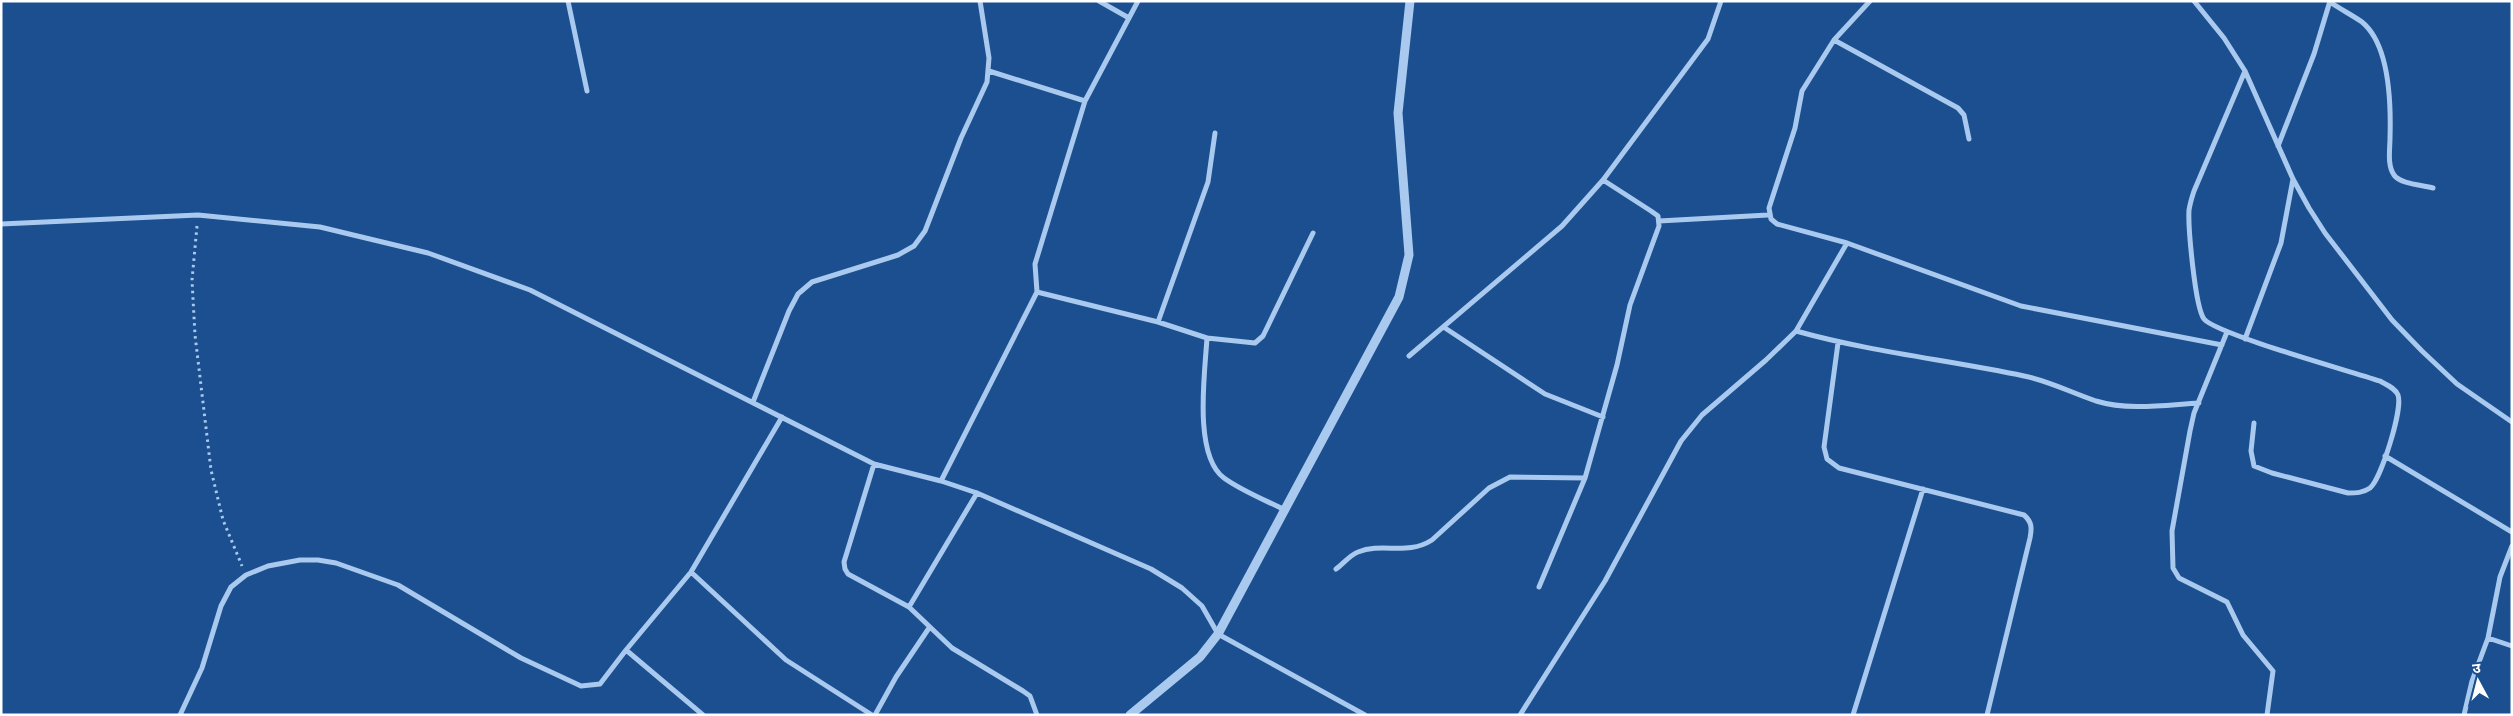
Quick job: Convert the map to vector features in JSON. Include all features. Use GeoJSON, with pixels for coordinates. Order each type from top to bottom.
{"type":"FeatureCollection","features":[{"type":"Feature","properties":{"kind":"street"},"geometry":{"type":"LineString","coordinates":[[568,1],[588,90]]}},
{"type":"Feature","properties":{"kind":"street"},"geometry":{"type":"LineString","coordinates":[[753,402],[789,311],[798,294],[812,282],[898,255],[914,246],[925,231],[961,138],[985,88],[989,71],[980,1]]}},
{"type":"Feature","properties":{"kind":"street"},"geometry":{"type":"LineString","coordinates":[[1100,1],[1128,18]]}},
{"type":"Feature","properties":{"kind":"street"},"geometry":{"type":"LineString","coordinates":[[941,481],[1037,292],[1034,274],[1035,264],[1085,101],[1138,1]]}},
{"type":"Feature","properties":{"kind":"street"},"geometry":{"type":"LineString","coordinates":[[1130,715],[1200,657],[1218,634],[1400,297],[1410,255],[1398,112],[1410,1]]}},
{"type":"Feature","properties":{"kind":"street"},"geometry":{"type":"LineString","coordinates":[[1409,356],[1445,328],[1562,226],[1603,180],[1708,39],[1721,1]]}},
{"type":"Feature","properties":{"kind":"street"},"geometry":{"type":"LineString","coordinates":[[1768,215],[1795,128],[1798,102],[1802,91],[1834,40],[1870,1]]}},
{"type":"Feature","properties":{"kind":"street"},"geometry":{"type":"LineString","coordinates":[[2194,1],[2224,38],[2245,71],[2293,179],[2326,233],[2392,320],[2457,384],[2512,422]]}},
{"type":"Feature","properties":{"kind":"street"},"geometry":{"type":"LineString","coordinates":[[2278,146],[2314,54],[2330,2],[2363,23],[2379,46],[2385,67],[2390,116],[2390,159],[2394,175],[2398,179],[2433,188]]}},
{"type":"Feature","properties":{"kind":"street"},"geometry":{"type":"LineString","coordinates":[[1834,40],[1958,108],[1964,115],[1969,139]]}},
{"type":"Feature","properties":{"kind":"street"},"geometry":{"type":"LineString","coordinates":[[989,71],[1085,101]]}},
{"type":"Feature","properties":{"kind":"street"},"geometry":{"type":"LineString","coordinates":[[2245,71],[2194,191],[2189,210],[2194,270],[2200,311],[2211,325],[2227,332],[2380,381],[2394,390],[2398,396],[2398,411],[2380,473],[2369,489],[2359,493],[2348,493],[2272,474],[2254,466],[2251,451],[2254,423]]}},
{"type":"Feature","properties":{"kind":"street"},"geometry":{"type":"LineString","coordinates":[[1158,322],[1208,182],[1215,133]]}},
{"type":"Feature","properties":{"kind":"street"},"geometry":{"type":"LineString","coordinates":[[2245,339],[2281,243],[2293,179]]}},
{"type":"Feature","properties":{"kind":"street"},"geometry":{"type":"LineString","coordinates":[[1539,587],[1585,478],[1630,305],[1658,233],[1660,221],[1652,211],[1603,180]]}},
{"type":"Feature","properties":{"kind":"street"},"geometry":{"type":"LineString","coordinates":[[1,224],[198,215],[320,227],[428,253],[530,290],[874,464],[941,481],[977,493],[1151,569],[1182,588],[1202,606],[1218,634],[1365,715]]}},
{"type":"Feature","properties":{"kind":"street"},"geometry":{"type":"LineString","coordinates":[[1660,221],[1768,215],[1777,224],[1847,244],[2021,306],[2222,345]]}},
{"type":"Feature","properties":{"kind":"street"},"geometry":{"type":"LineString","coordinates":[[1037,292],[1158,322],[1207,338],[1255,343],[1264,336],[1313,233]]}},
{"type":"Feature","properties":{"kind":"street"},"geometry":{"type":"LineString","coordinates":[[1520,715],[1605,580],[1686,434],[1702,415],[1766,360],[1796,331],[1847,244]]}},
{"type":"Feature","properties":{"kind":"street"},"geometry":{"type":"LineString","coordinates":[[1445,328],[1545,394],[1602,417]]}},
{"type":"Feature","properties":{"kind":"street"},"geometry":{"type":"LineString","coordinates":[[1796,331],[1838,343],[1904,356],[2025,376],[2049,382],[2097,401],[2120,406],[2199,403]]}},
{"type":"Feature","properties":{"kind":"street"},"geometry":{"type":"LineString","coordinates":[[2227,332],[2190,431],[2172,531],[2173,568],[2179,578],[2227,602],[2243,635],[2273,671],[2267,715]]}},
{"type":"Feature","properties":{"kind":"street"},"geometry":{"type":"LineString","coordinates":[[1207,338],[1202,417],[1214,466],[1223,477],[1285,510]]}},
{"type":"Feature","properties":{"kind":"street"},"geometry":{"type":"LineString","coordinates":[[1838,343],[1824,447],[1827,459],[1839,468],[2024,515],[2030,520],[2032,528],[2030,538],[1987,715]]}},
{"type":"Feature","properties":{"kind":"street"},"geometry":{"type":"LineString","coordinates":[[180,715],[202,668],[222,606],[231,587],[246,575],[268,566],[300,560],[336,563],[398,585],[521,658],[581,686],[600,684],[692,572],[782,417]]}},
{"type":"Feature","properties":{"kind":"street"},"geometry":{"type":"LineString","coordinates":[[2385,456],[2512,532]]}},
{"type":"Feature","properties":{"kind":"street"},"geometry":{"type":"LineString","coordinates":[[874,464],[844,562],[844,569],[848,574],[909,607],[952,648],[1030,696],[1037,715]]}},
{"type":"Feature","properties":{"kind":"street"},"geometry":{"type":"LineString","coordinates":[[1336,569],[1355,553],[1364,550],[1413,549],[1422,546],[1432,540],[1489,488],[1510,478],[1585,478]]}},
{"type":"Feature","properties":{"kind":"street"},"geometry":{"type":"LineString","coordinates":[[1853,715],[1923,489]]}},
{"type":"Feature","properties":{"kind":"street"},"geometry":{"type":"LineString","coordinates":[[909,607],[977,493]]}},
{"type":"Feature","properties":{"kind":"street"},"geometry":{"type":"LineString","coordinates":[[2464,715],[2472,680],[2488,638],[2500,577],[2510,557],[2512,546]]}},
{"type":"Feature","properties":{"kind":"street"},"geometry":{"type":"LineString","coordinates":[[692,572],[786,660],[874,715],[896,677],[929,628]]}},
{"type":"Feature","properties":{"kind":"street"},"geometry":{"type":"LineString","coordinates":[[2488,638],[2512,646]]}},
{"type":"Feature","properties":{"kind":"street"},"geometry":{"type":"LineString","coordinates":[[626,650],[703,715]]}},
{"type":"Feature","properties":{"kind":"path"},"geometry":{"type":"LineString","coordinates":[[198,215],[192,280],[211,470],[223,520],[246,575]]}}]}
